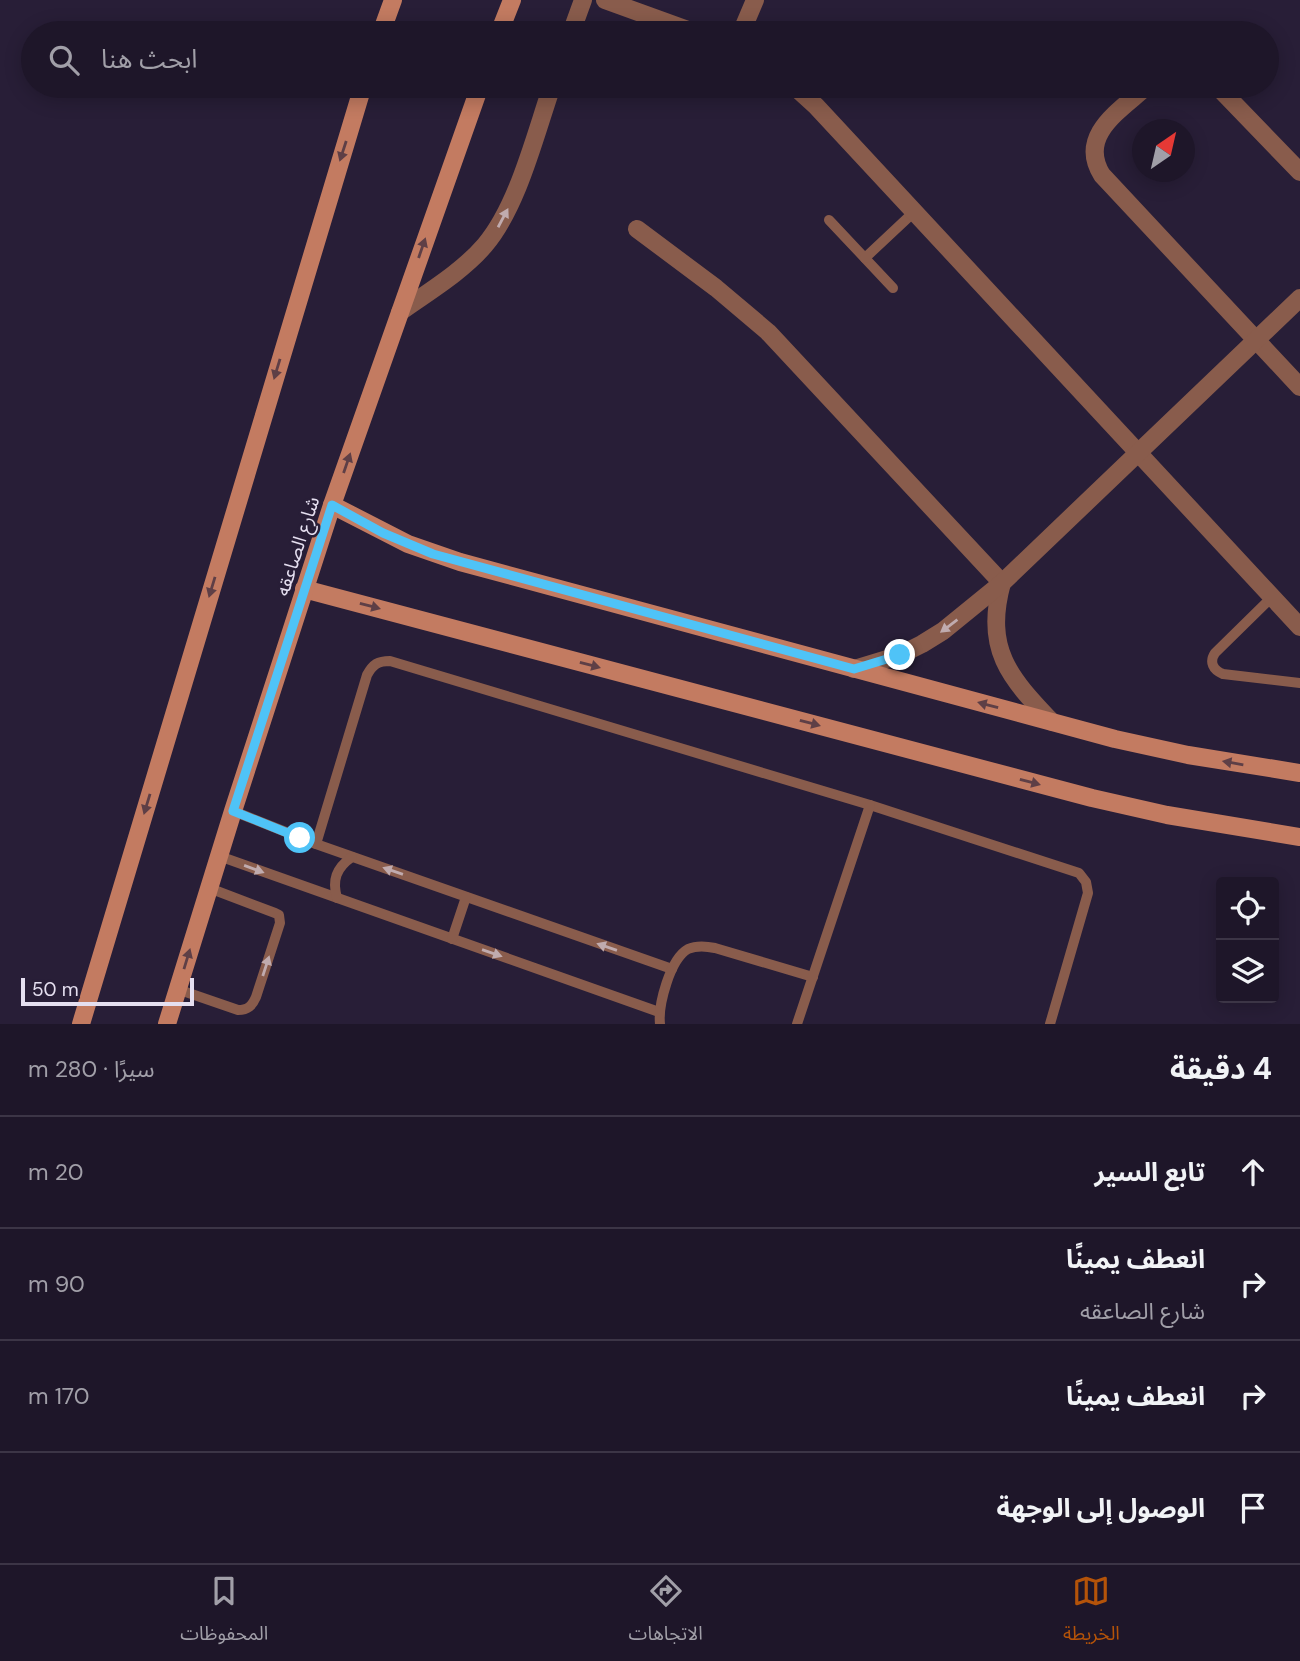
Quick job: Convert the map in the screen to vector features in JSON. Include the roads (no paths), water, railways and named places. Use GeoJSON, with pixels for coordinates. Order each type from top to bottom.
{"type":"FeatureCollection","features":[{"type":"Feature","properties":{"kind":"street"},"geometry":{"type":"LineString","coordinates":[[385,21],[393,0]]}},
{"type":"Feature","properties":{"kind":"street"},"geometry":{"type":"LineString","coordinates":[[504,21],[512,0]]}},
{"type":"Feature","properties":{"kind":"street"},"geometry":{"type":"LineString","coordinates":[[575,21],[583,0]]}},
{"type":"Feature","properties":{"kind":"street"},"geometry":{"type":"LineString","coordinates":[[606,0],[663,21]]}},
{"type":"Feature","properties":{"kind":"street"},"geometry":{"type":"LineString","coordinates":[[746,21],[755,0]]}},
{"type":"Feature","properties":{"kind":"street"},"geometry":{"type":"LineString","coordinates":[[80,1024],[359,98]]}},
{"type":"Feature","properties":{"kind":"street","name":"شارع الصاعقه"},"geometry":{"type":"LineString","coordinates":[[167,1024],[332,505],[476,98]]}},
{"type":"Feature","properties":{"kind":"street"},"geometry":{"type":"LineString","coordinates":[[400,312],[465,265],[497,229],[513,197],[548,98]]}},
{"type":"Feature","properties":{"kind":"street"},"geometry":{"type":"LineString","coordinates":[[807,98],[1300,627]]}},
{"type":"Feature","properties":{"kind":"street"},"geometry":{"type":"LineString","coordinates":[[1134,98],[1099,132],[1093,149],[1097,167],[1300,387]]}},
{"type":"Feature","properties":{"kind":"street"},"geometry":{"type":"LineString","coordinates":[[1229,98],[1300,172]]}},
{"type":"Feature","properties":{"kind":"street"},"geometry":{"type":"LineString","coordinates":[[637,229],[716,288],[768,332],[1002,583]]}},
{"type":"Feature","properties":{"kind":"street"},"geometry":{"type":"LineString","coordinates":[[854,669],[900,655],[922,644],[943,631],[1002,583],[1300,298]]}},
{"type":"Feature","properties":{"kind":"street"},"geometry":{"type":"LineString","coordinates":[[332,505],[383,533],[433,554],[1052,722],[1188,755],[1300,773]]}},
{"type":"Feature","properties":{"kind":"street"},"geometry":{"type":"LineString","coordinates":[[1002,583],[996,604],[995,625],[999,646],[1018,685],[1052,722]]}},
{"type":"Feature","properties":{"kind":"street"},"geometry":{"type":"LineString","coordinates":[[304,589],[1092,798],[1167,815],[1300,837]]}},
{"type":"Feature","properties":{"kind":"lane"},"geometry":{"type":"LineString","coordinates":[[865,258],[914,212]]}},
{"type":"Feature","properties":{"kind":"lane"},"geometry":{"type":"LineString","coordinates":[[829,220],[893,288]]}},
{"type":"Feature","properties":{"kind":"lane"},"geometry":{"type":"LineString","coordinates":[[1271,598],[1215,653],[1213,666],[1217,672],[1223,674],[1300,683]]}},
{"type":"Feature","properties":{"kind":"lane"},"geometry":{"type":"LineString","coordinates":[[316,844],[368,675],[372,666],[380,661],[390,661],[870,805],[1079,873],[1086,882],[1088,893],[1050,1024]]}},
{"type":"Feature","properties":{"kind":"lane"},"geometry":{"type":"LineString","coordinates":[[797,1024],[870,805]]}},
{"type":"Feature","properties":{"kind":"lane"},"geometry":{"type":"LineString","coordinates":[[233,811],[352,857],[672,969]]}},
{"type":"Feature","properties":{"kind":"lane"},"geometry":{"type":"LineString","coordinates":[[219,856],[452,939],[660,1018],[672,969],[678,957],[688,949],[702,946],[813,977]]}},
{"type":"Feature","properties":{"kind":"lane"},"geometry":{"type":"LineString","coordinates":[[337,898],[334,887],[336,874],[342,864],[352,857]]}},
{"type":"Feature","properties":{"kind":"lane"},"geometry":{"type":"LineString","coordinates":[[177,989],[238,1010],[246,1010],[256,997],[280,923],[279,915],[275,913],[209,888]]}},
{"type":"Feature","properties":{"kind":"lane"},"geometry":{"type":"LineString","coordinates":[[452,939],[467,897]]}}]}
